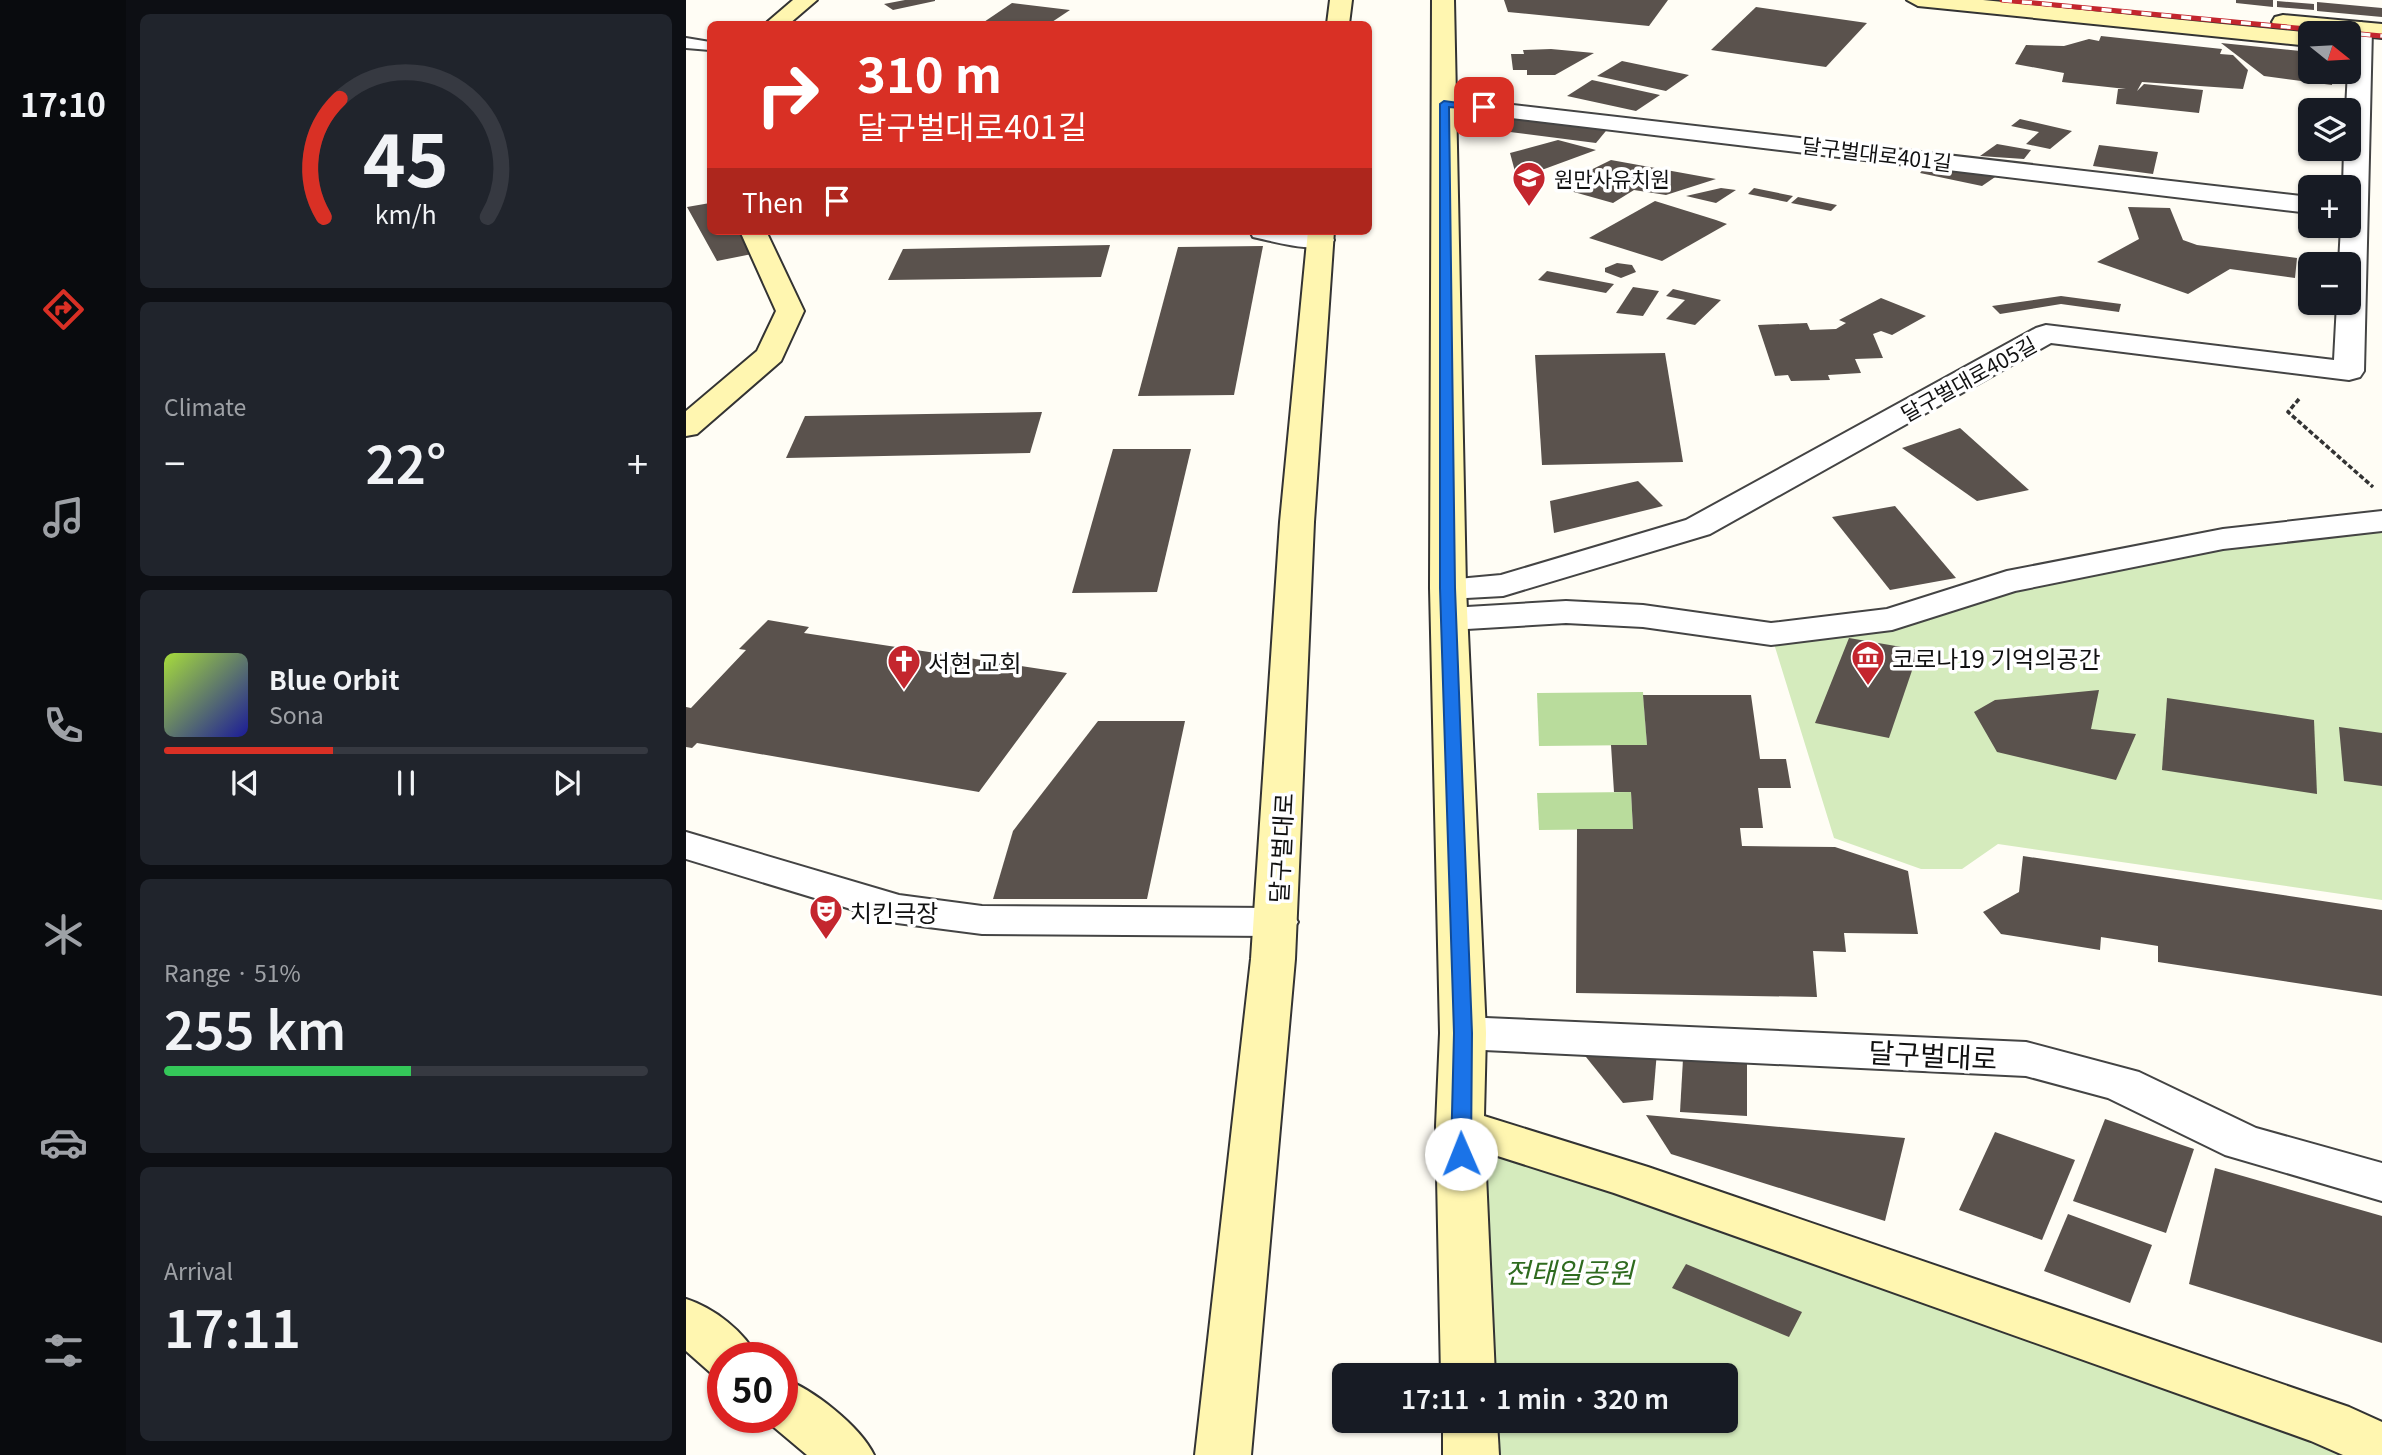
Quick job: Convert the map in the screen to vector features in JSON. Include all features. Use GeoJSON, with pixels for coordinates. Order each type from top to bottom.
{"type":"FeatureCollection","features":[{"type":"Feature","properties":{"kind":"main road"},"geometry":{"type":"LineString","coordinates":[[780,21],[806,0]]}},
{"type":"Feature","properties":{"kind":"main road"},"geometry":{"type":"LineString","coordinates":[[1338,21],[1341,0]]}},
{"type":"Feature","properties":{"kind":"main road"},"geometry":{"type":"LineString","coordinates":[[1443,0],[1449,603],[1463,1033],[1460,1126],[1468,1363]]}},
{"type":"Feature","properties":{"kind":"main road"},"geometry":{"type":"LineString","coordinates":[[1918,0],[2298,38]]}},
{"type":"Feature","properties":{"kind":"main road"},"geometry":{"type":"LineString","coordinates":[[2074,0],[2367,39]]}},
{"type":"Feature","properties":{"kind":"main road"},"geometry":{"type":"LineString","coordinates":[[686,427],[770,355],[790,311],[755,235]]}},
{"type":"Feature","properties":{"kind":"main road","name":"달구벌대로"},"geometry":{"type":"LineString","coordinates":[[1223,1455],[1247,1241],[1276,922],[1297,522],[1321,235]]}},
{"type":"Feature","properties":{"kind":"main road"},"geometry":{"type":"LineString","coordinates":[[1460,1126],[1631,1180],[2277,1405],[2382,1447]]}},
{"type":"Feature","properties":{"kind":"main road"},"geometry":{"type":"LineString","coordinates":[[686,1320],[712,1342]]}},
{"type":"Feature","properties":{"kind":"main road"},"geometry":{"type":"LineString","coordinates":[[798,1414],[846,1455]]}},
{"type":"Feature","properties":{"kind":"main road"},"geometry":{"type":"LineString","coordinates":[[1470,1433],[1471,1455]]}},
{"type":"Feature","properties":{"kind":"street"},"geometry":{"type":"LineString","coordinates":[[2354,175],[2367,39]]}},
{"type":"Feature","properties":{"kind":"street","name":"달구벌대로401길"},"geometry":{"type":"LineString","coordinates":[[1444,104],[2298,204]]}},
{"type":"Feature","properties":{"kind":"street"},"geometry":{"type":"LineString","coordinates":[[2328,368],[2349,371],[2351,238]]}},
{"type":"Feature","properties":{"kind":"street","name":"달구벌대로405길"},"geometry":{"type":"LineString","coordinates":[[1449,603],[1698,527],[2046,334],[2328,368]]}},
{"type":"Feature","properties":{"kind":"street"},"geometry":{"type":"LineString","coordinates":[[1449,603],[1643,616],[1771,634],[1892,619],[2007,582],[2223,539],[2382,521]]}},
{"type":"Feature","properties":{"kind":"street"},"geometry":{"type":"LineString","coordinates":[[686,845],[897,909],[970,919],[1028,923],[1276,922]]}},
{"type":"Feature","properties":{"kind":"street","name":"달구벌대로"},"geometry":{"type":"LineString","coordinates":[[1463,1033],[2026,1059],[2122,1084],[2242,1142],[2382,1182]]}},
{"type":"Feature","properties":{"kind":"lane"},"geometry":{"type":"LineString","coordinates":[[686,43],[707,46]]}},
{"type":"Feature","properties":{"kind":"path"},"geometry":{"type":"LineString","coordinates":[[2328,368],[2288,412],[2382,495]]}},
{"type":"Feature","properties":{"kind":"green space"},"geometry":{"type":"Polygon","coordinates":[[[2382,520],[2382,900],[1998,844],[1962,869],[1921,869],[1834,838],[1771,634],[1892,619],[2007,582],[2382,520]]]}},
{"type":"Feature","properties":{"kind":"green space"},"geometry":{"type":"Polygon","coordinates":[[[1643,692],[1647,745],[1539,746],[1537,693],[1643,692]]]}},
{"type":"Feature","properties":{"kind":"green space"},"geometry":{"type":"Polygon","coordinates":[[[1631,792],[1633,829],[1539,830],[1537,793],[1631,792]]]}},
{"type":"Feature","properties":{"kind":"green space","name":"전태일공원"},"geometry":{"type":"Polygon","coordinates":[[[1460,1126],[2382,1455],[1471,1455],[1470,1433],[1738,1433],[1738,1363],[1468,1363],[1460,1126]]]}},
{"type":"Feature","properties":{"kind":"building"},"geometry":{"type":"Polygon","coordinates":[[[905,0],[935,1],[893,10],[884,4],[905,0]]]}},
{"type":"Feature","properties":{"kind":"building"},"geometry":{"type":"Polygon","coordinates":[[[1504,0],[1668,0],[1649,26],[1508,12],[1504,0]]]}},
{"type":"Feature","properties":{"kind":"building"},"geometry":{"type":"Polygon","coordinates":[[[2236,0],[2273,0],[2273,7],[2236,3],[2236,0]]]}},
{"type":"Feature","properties":{"kind":"building"},"geometry":{"type":"Polygon","coordinates":[[[2277,1],[2314,4],[2314,10],[2277,7],[2277,1]]]}},
{"type":"Feature","properties":{"kind":"building"},"geometry":{"type":"Polygon","coordinates":[[[2317,2],[2382,8],[2382,17],[2317,11],[2317,2]]]}},
{"type":"Feature","properties":{"kind":"building"},"geometry":{"type":"Polygon","coordinates":[[[1012,3],[1070,10],[1054,21],[985,21],[1012,3]]]}},
{"type":"Feature","properties":{"kind":"building"},"geometry":{"type":"Polygon","coordinates":[[[1756,7],[1867,23],[1826,67],[1711,50],[1756,7]]]}},
{"type":"Feature","properties":{"kind":"building"},"geometry":{"type":"Polygon","coordinates":[[[2101,36],[2222,49],[2220,54],[2233,55],[2248,70],[2243,89],[2142,82],[2137,91],[2144,84],[2203,90],[2199,113],[2116,104],[2118,89],[2126,89],[2062,82],[2064,73],[2015,64],[2026,45],[2064,46],[2089,39],[2099,41],[2101,36]]]}},
{"type":"Feature","properties":{"kind":"building"},"geometry":{"type":"Polygon","coordinates":[[[2221,43],[2298,51],[2298,80],[2264,76],[2221,43]]]}},
{"type":"Feature","properties":{"kind":"building"},"geometry":{"type":"Polygon","coordinates":[[[1551,49],[1594,53],[1555,75],[1527,75],[1527,70],[1513,70],[1511,54],[1524,54],[1523,50],[1551,49]]]}},
{"type":"Feature","properties":{"kind":"building"},"geometry":{"type":"Polygon","coordinates":[[[1622,61],[1689,75],[1666,91],[1597,76],[1622,61]]]}},
{"type":"Feature","properties":{"kind":"building"},"geometry":{"type":"Polygon","coordinates":[[[1592,80],[1660,95],[1636,111],[1567,96],[1592,80]]]}},
{"type":"Feature","properties":{"kind":"building"},"geometry":{"type":"Polygon","coordinates":[[[1510,114],[1610,126],[1596,143],[1510,132],[1510,114]]]}},
{"type":"Feature","properties":{"kind":"building"},"geometry":{"type":"Polygon","coordinates":[[[2020,119],[2072,131],[2050,149],[2026,144],[2039,132],[2011,126],[2020,119]]]}},
{"type":"Feature","properties":{"kind":"building"},"geometry":{"type":"Polygon","coordinates":[[[1558,140],[1596,150],[1517,179],[1510,153],[1558,140]]]}},
{"type":"Feature","properties":{"kind":"building"},"geometry":{"type":"Polygon","coordinates":[[[1997,144],[2031,150],[2024,159],[1980,156],[1997,144]]]}},
{"type":"Feature","properties":{"kind":"building"},"geometry":{"type":"Polygon","coordinates":[[[2099,145],[2158,152],[2153,174],[2093,166],[2099,145]]]}},
{"type":"Feature","properties":{"kind":"building"},"geometry":{"type":"Polygon","coordinates":[[[1611,160],[1716,179],[1666,195],[1634,190],[1613,203],[1556,187],[1611,160]]]}},
{"type":"Feature","properties":{"kind":"building"},"geometry":{"type":"Polygon","coordinates":[[[1928,164],[2001,173],[1982,186],[1920,173],[1928,164]]]}},
{"type":"Feature","properties":{"kind":"building"},"geometry":{"type":"Polygon","coordinates":[[[1721,188],[1736,190],[1716,203],[1686,196],[1721,188]]]}},
{"type":"Feature","properties":{"kind":"building"},"geometry":{"type":"Polygon","coordinates":[[[1754,188],[1793,196],[1787,202],[1748,194],[1754,188]]]}},
{"type":"Feature","properties":{"kind":"building"},"geometry":{"type":"Polygon","coordinates":[[[1798,197],[1837,205],[1831,211],[1791,203],[1798,197]]]}},
{"type":"Feature","properties":{"kind":"building"},"geometry":{"type":"Polygon","coordinates":[[[1655,201],[1727,224],[1662,261],[1589,238],[1655,201]]]}},
{"type":"Feature","properties":{"kind":"building"},"geometry":{"type":"Polygon","coordinates":[[[707,204],[707,235],[740,235],[752,254],[717,261],[687,207],[707,204]]]}},
{"type":"Feature","properties":{"kind":"building"},"geometry":{"type":"Polygon","coordinates":[[[2128,207],[2170,208],[2183,240],[2197,245],[2297,258],[2295,278],[2230,269],[2188,294],[2097,262],[2139,239],[2128,207]]]}},
{"type":"Feature","properties":{"kind":"building"},"geometry":{"type":"Polygon","coordinates":[[[1110,245],[1101,277],[888,280],[903,249],[1110,245]]]}},
{"type":"Feature","properties":{"kind":"building"},"geometry":{"type":"Polygon","coordinates":[[[1263,246],[1234,395],[1138,396],[1178,247],[1263,246]]]}},
{"type":"Feature","properties":{"kind":"building"},"geometry":{"type":"Polygon","coordinates":[[[1617,263],[1632,265],[1636,272],[1621,278],[1605,272],[1605,268],[1617,263]]]}},
{"type":"Feature","properties":{"kind":"building"},"geometry":{"type":"Polygon","coordinates":[[[1547,271],[1614,284],[1606,293],[1538,280],[1547,271]]]}},
{"type":"Feature","properties":{"kind":"building"},"geometry":{"type":"Polygon","coordinates":[[[1633,287],[1659,291],[1643,316],[1616,313],[1633,287]]]}},
{"type":"Feature","properties":{"kind":"building"},"geometry":{"type":"Polygon","coordinates":[[[1673,289],[1721,300],[1695,325],[1666,319],[1685,300],[1666,296],[1673,289]]]}},
{"type":"Feature","properties":{"kind":"building"},"geometry":{"type":"Polygon","coordinates":[[[2061,296],[2121,304],[2119,312],[2061,304],[2000,314],[1992,306],[2061,296]]]}},
{"type":"Feature","properties":{"kind":"building"},"geometry":{"type":"Polygon","coordinates":[[[1881,298],[1926,316],[1892,335],[1881,331],[1873,334],[1883,358],[1855,359],[1861,373],[1828,375],[1830,380],[1791,381],[1788,375],[1775,376],[1758,325],[1807,323],[1810,330],[1836,329],[1846,323],[1839,320],[1881,298]]]}},
{"type":"Feature","properties":{"kind":"building"},"geometry":{"type":"Polygon","coordinates":[[[1665,353],[1683,462],[1542,465],[1535,355],[1665,353]]]}},
{"type":"Feature","properties":{"kind":"building"},"geometry":{"type":"Polygon","coordinates":[[[1042,412],[1030,453],[786,458],[805,416],[1042,412]]]}},
{"type":"Feature","properties":{"kind":"building"},"geometry":{"type":"Polygon","coordinates":[[[1960,428],[2029,490],[1977,501],[1902,448],[1960,428]]]}},
{"type":"Feature","properties":{"kind":"building"},"geometry":{"type":"Polygon","coordinates":[[[1113,449],[1191,449],[1157,592],[1072,593],[1113,449]]]}},
{"type":"Feature","properties":{"kind":"building"},"geometry":{"type":"Polygon","coordinates":[[[1638,481],[1663,506],[1554,533],[1550,501],[1638,481]]]}},
{"type":"Feature","properties":{"kind":"building"},"geometry":{"type":"Polygon","coordinates":[[[1895,506],[1956,578],[1890,590],[1832,517],[1895,506]]]}},
{"type":"Feature","properties":{"kind":"building"},"geometry":{"type":"Polygon","coordinates":[[[768,620],[809,627],[804,633],[1067,673],[979,792],[697,743],[692,748],[686,747],[686,707],[691,708],[746,650],[739,649],[768,620]]]}},
{"type":"Feature","properties":{"kind":"building","name":"코로나19 기억의공간"},"geometry":{"type":"Polygon","coordinates":[[[1849,638],[1919,650],[1889,738],[1815,723],[1849,638]]]}},
{"type":"Feature","properties":{"kind":"building"},"geometry":{"type":"Polygon","coordinates":[[[2099,690],[2091,729],[2136,734],[2116,780],[1997,752],[1974,712],[1995,700],[2099,690]]]}},
{"type":"Feature","properties":{"kind":"building"},"geometry":{"type":"Polygon","coordinates":[[[1643,695],[1751,695],[1760,759],[1786,759],[1791,788],[1758,788],[1763,828],[1740,828],[1742,846],[1835,847],[1908,871],[1918,934],[1844,933],[1846,952],[1813,951],[1817,997],[1576,993],[1577,829],[1633,829],[1631,792],[1614,792],[1611,745],[1647,745],[1643,695]]]}},
{"type":"Feature","properties":{"kind":"building"},"geometry":{"type":"Polygon","coordinates":[[[2167,698],[2314,720],[2317,794],[2162,770],[2167,698]]]}},
{"type":"Feature","properties":{"kind":"building"},"geometry":{"type":"Polygon","coordinates":[[[1098,721],[1185,721],[1147,899],[993,899],[1013,831],[1098,721]]]}},
{"type":"Feature","properties":{"kind":"building"},"geometry":{"type":"Polygon","coordinates":[[[2339,727],[2382,733],[2382,786],[2344,781],[2339,727]]]}},
{"type":"Feature","properties":{"kind":"building"},"geometry":{"type":"Polygon","coordinates":[[[2023,856],[2382,910],[2382,996],[2158,962],[2158,946],[2101,937],[2100,950],[2001,934],[1983,912],[2019,892],[2023,856]]]}},
{"type":"Feature","properties":{"kind":"building"},"geometry":{"type":"Polygon","coordinates":[[[1657,1051],[1653,1100],[1623,1103],[1582,1052],[1657,1051]]]}},
{"type":"Feature","properties":{"kind":"building"},"geometry":{"type":"Polygon","coordinates":[[[1683,1059],[1747,1063],[1747,1116],[1680,1112],[1683,1059]]]}},
{"type":"Feature","properties":{"kind":"building"},"geometry":{"type":"Polygon","coordinates":[[[1646,1115],[1905,1138],[1885,1221],[1671,1154],[1646,1115]]]}},
{"type":"Feature","properties":{"kind":"building"},"geometry":{"type":"Polygon","coordinates":[[[2105,1119],[2194,1149],[2166,1233],[2073,1201],[2105,1119]]]}},
{"type":"Feature","properties":{"kind":"building"},"geometry":{"type":"Polygon","coordinates":[[[1995,1132],[2075,1160],[2042,1240],[1959,1210],[1995,1132]]]}},
{"type":"Feature","properties":{"kind":"building"},"geometry":{"type":"Polygon","coordinates":[[[2215,1168],[2382,1216],[2382,1343],[2189,1284],[2215,1168]]]}},
{"type":"Feature","properties":{"kind":"building"},"geometry":{"type":"Polygon","coordinates":[[[2068,1214],[2152,1245],[2130,1303],[2044,1271],[2068,1214]]]}},
{"type":"Feature","properties":{"kind":"building"},"geometry":{"type":"Polygon","coordinates":[[[1686,1264],[1802,1312],[1789,1337],[1672,1288],[1686,1264]]]}},
{"type":"Feature","properties":{"kind":"railway"},"geometry":{"type":"LineString","coordinates":[[2002,0],[2382,36]]}},
{"type":"Feature","properties":{"kind":"place","name":"원만사유치원"},"geometry":{"type":"Point","coordinates":[1529,208]}},
{"type":"Feature","properties":{"kind":"place","name":"코로나19 기억의공간"},"geometry":{"type":"Point","coordinates":[1868,687]}},
{"type":"Feature","properties":{"kind":"place","name":"서현 교회"},"geometry":{"type":"Point","coordinates":[904,691]}},
{"type":"Feature","properties":{"kind":"place","name":"치킨극장"},"geometry":{"type":"Point","coordinates":[826,941]}},
{"type":"Feature","properties":{"kind":"route"},"geometry":{"type":"LineString","coordinates":[[1461,1154],[1463,1033],[1448,588],[1444,104],[1484,107]]}}]}
